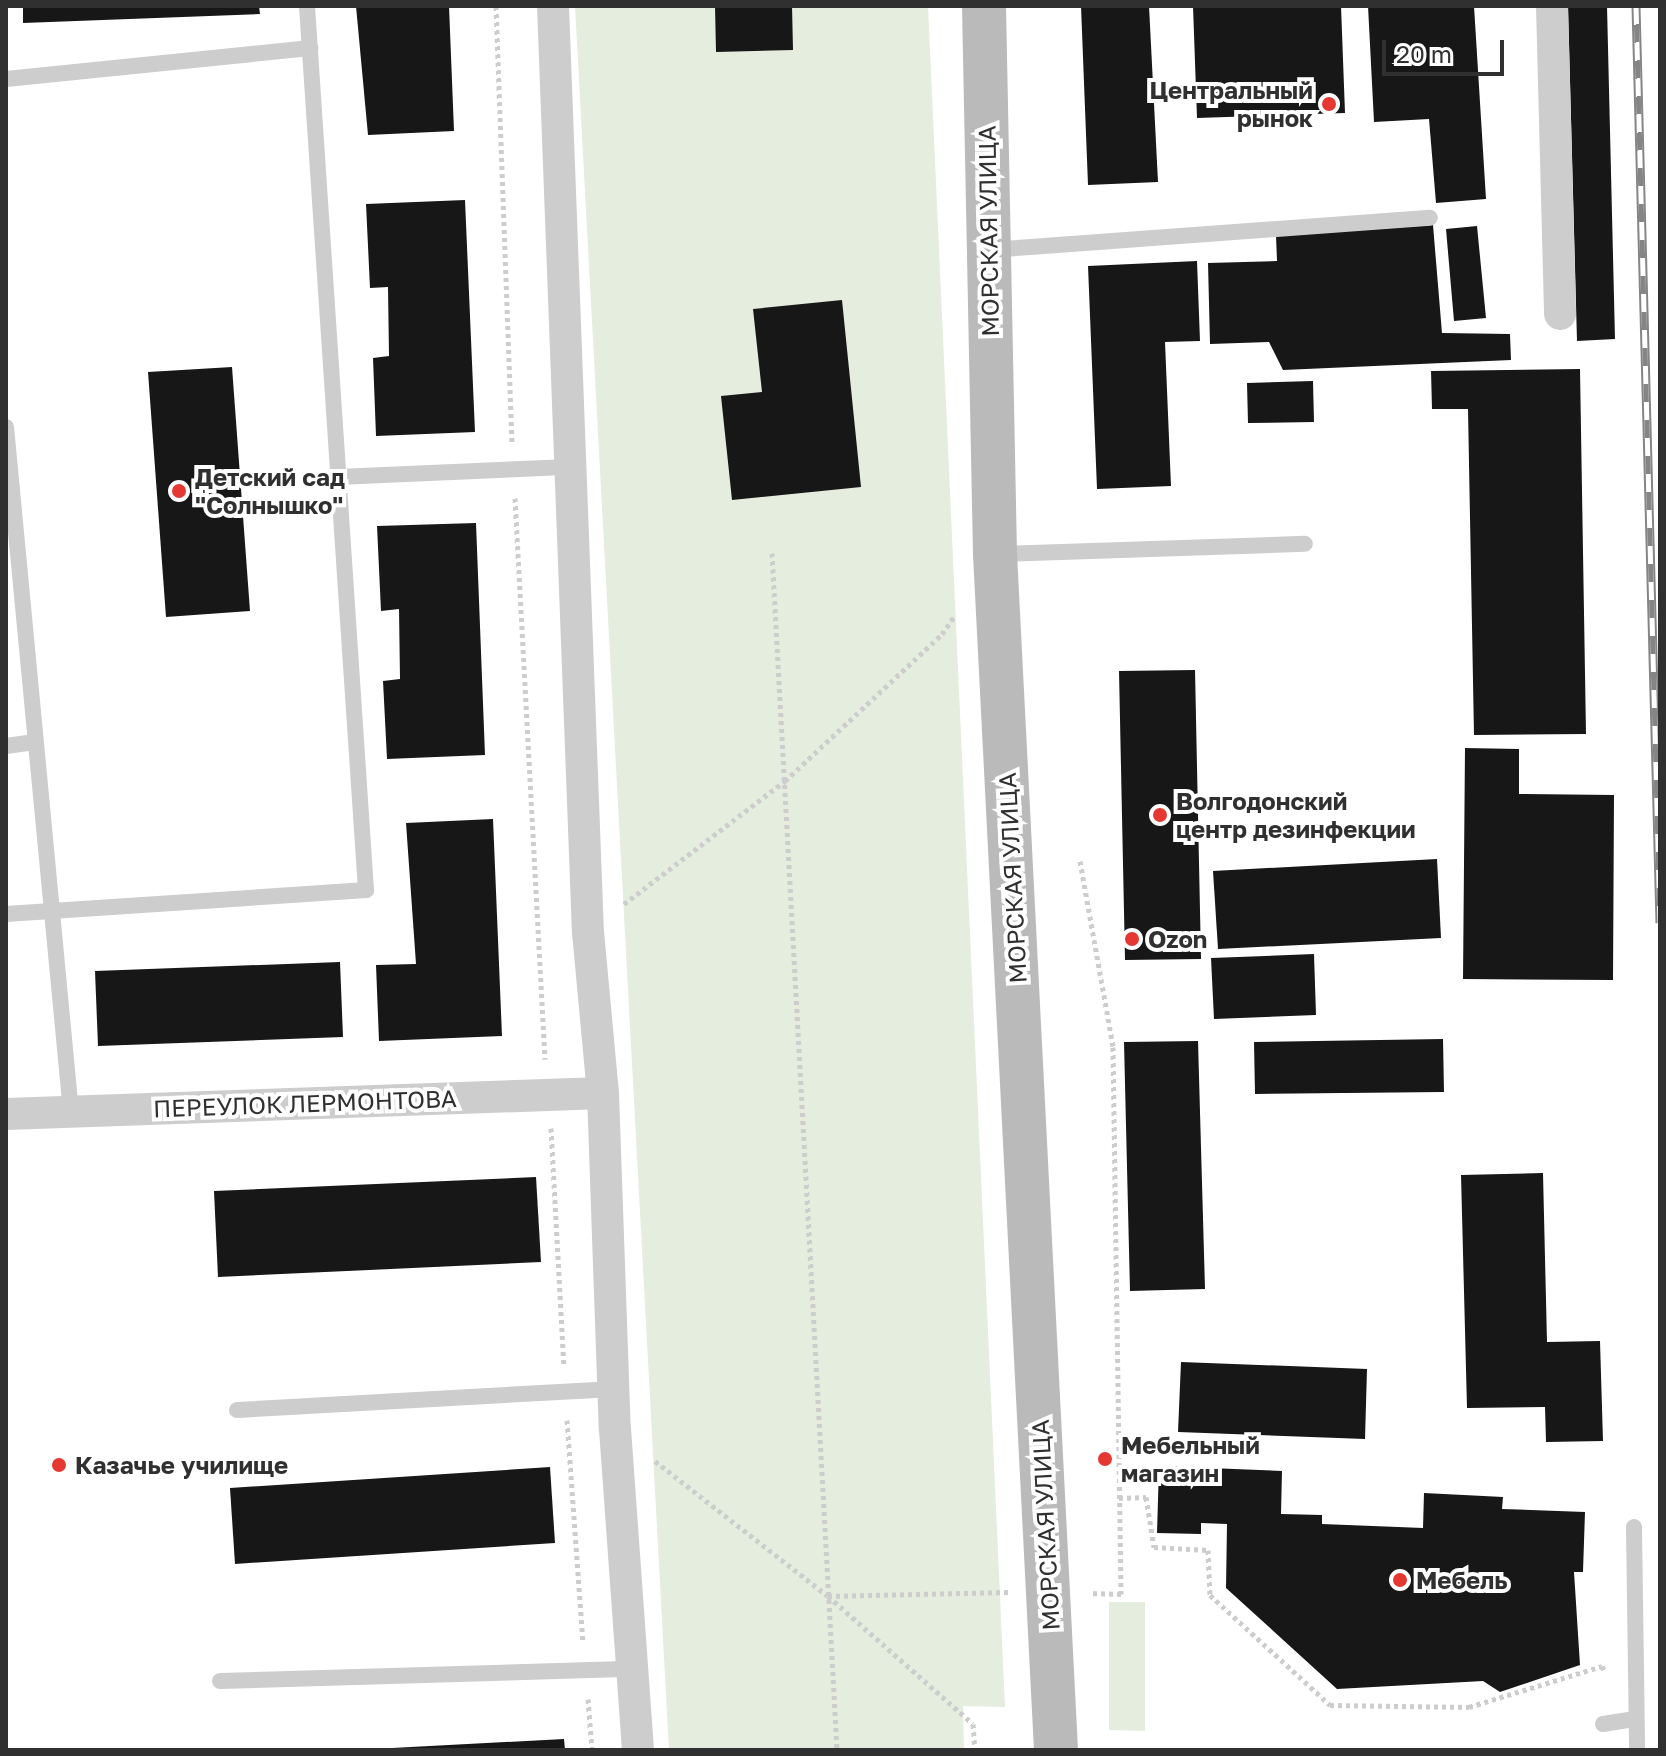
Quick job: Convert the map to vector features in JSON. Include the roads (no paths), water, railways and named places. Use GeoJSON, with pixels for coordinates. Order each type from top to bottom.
{"type":"FeatureCollection","features":[{"type":"Feature","properties":{"kind":"street"},"geometry":{"type":"LineString","coordinates":[[553,6],[588,932],[603,1093],[615,1429],[638,1750]]}},
{"type":"Feature","properties":{"kind":"street","name":"МОРСКАЯ УЛИЦА"},"geometry":{"type":"LineString","coordinates":[[984,6],[995,554],[1056,1750]]}},
{"type":"Feature","properties":{"kind":"street"},"geometry":{"type":"LineString","coordinates":[[1552,6],[1560,314]]}},
{"type":"Feature","properties":{"kind":"street","name":"ПЕРЕУЛОК ЛЕРМОНТОВА"},"geometry":{"type":"LineString","coordinates":[[6,1114],[603,1093]]}},
{"type":"Feature","properties":{"kind":"lane"},"geometry":{"type":"LineString","coordinates":[[6,914],[366,890],[307,6]]}},
{"type":"Feature","properties":{"kind":"lane"},"geometry":{"type":"LineString","coordinates":[[6,79],[310,48]]}},
{"type":"Feature","properties":{"kind":"lane"},"geometry":{"type":"LineString","coordinates":[[989,250],[1430,218]]}},
{"type":"Feature","properties":{"kind":"lane"},"geometry":{"type":"LineString","coordinates":[[6,427],[12,554],[35,742],[71,1112]]}},
{"type":"Feature","properties":{"kind":"lane"},"geometry":{"type":"LineString","coordinates":[[338,477],[570,467]]}},
{"type":"Feature","properties":{"kind":"lane"},"geometry":{"type":"LineString","coordinates":[[995,554],[1305,544]]}},
{"type":"Feature","properties":{"kind":"lane"},"geometry":{"type":"LineString","coordinates":[[6,746],[35,742]]}},
{"type":"Feature","properties":{"kind":"lane"},"geometry":{"type":"LineString","coordinates":[[237,1410],[614,1389]]}},
{"type":"Feature","properties":{"kind":"lane"},"geometry":{"type":"LineString","coordinates":[[1634,1527],[1634,1719],[1637,1750]]}},
{"type":"Feature","properties":{"kind":"lane"},"geometry":{"type":"LineString","coordinates":[[220,1681],[632,1669]]}},
{"type":"Feature","properties":{"kind":"lane"},"geometry":{"type":"LineString","coordinates":[[1603,1724],[1634,1719]]}},
{"type":"Feature","properties":{"kind":"railway"},"geometry":{"type":"LineString","coordinates":[[1636,6],[1660,923]]}},
{"type":"Feature","properties":{"kind":"place","name":"Центральный рынок"},"geometry":{"type":"Point","coordinates":[1329,104]}},
{"type":"Feature","properties":{"kind":"place","name":"Детский сад \"Солнышко\""},"geometry":{"type":"Point","coordinates":[179,491]}},
{"type":"Feature","properties":{"kind":"place","name":"Волгодонский центр дезинфекции"},"geometry":{"type":"Point","coordinates":[1160,815]}},
{"type":"Feature","properties":{"kind":"place","name":"Ozon"},"geometry":{"type":"Point","coordinates":[1132,939]}},
{"type":"Feature","properties":{"kind":"place","name":"Мебельный магазин"},"geometry":{"type":"Point","coordinates":[1105,1459]}},
{"type":"Feature","properties":{"kind":"place","name":"Казачье училище"},"geometry":{"type":"Point","coordinates":[59,1465]}},
{"type":"Feature","properties":{"kind":"place","name":"Мебель"},"geometry":{"type":"Point","coordinates":[1400,1580]}}]}
